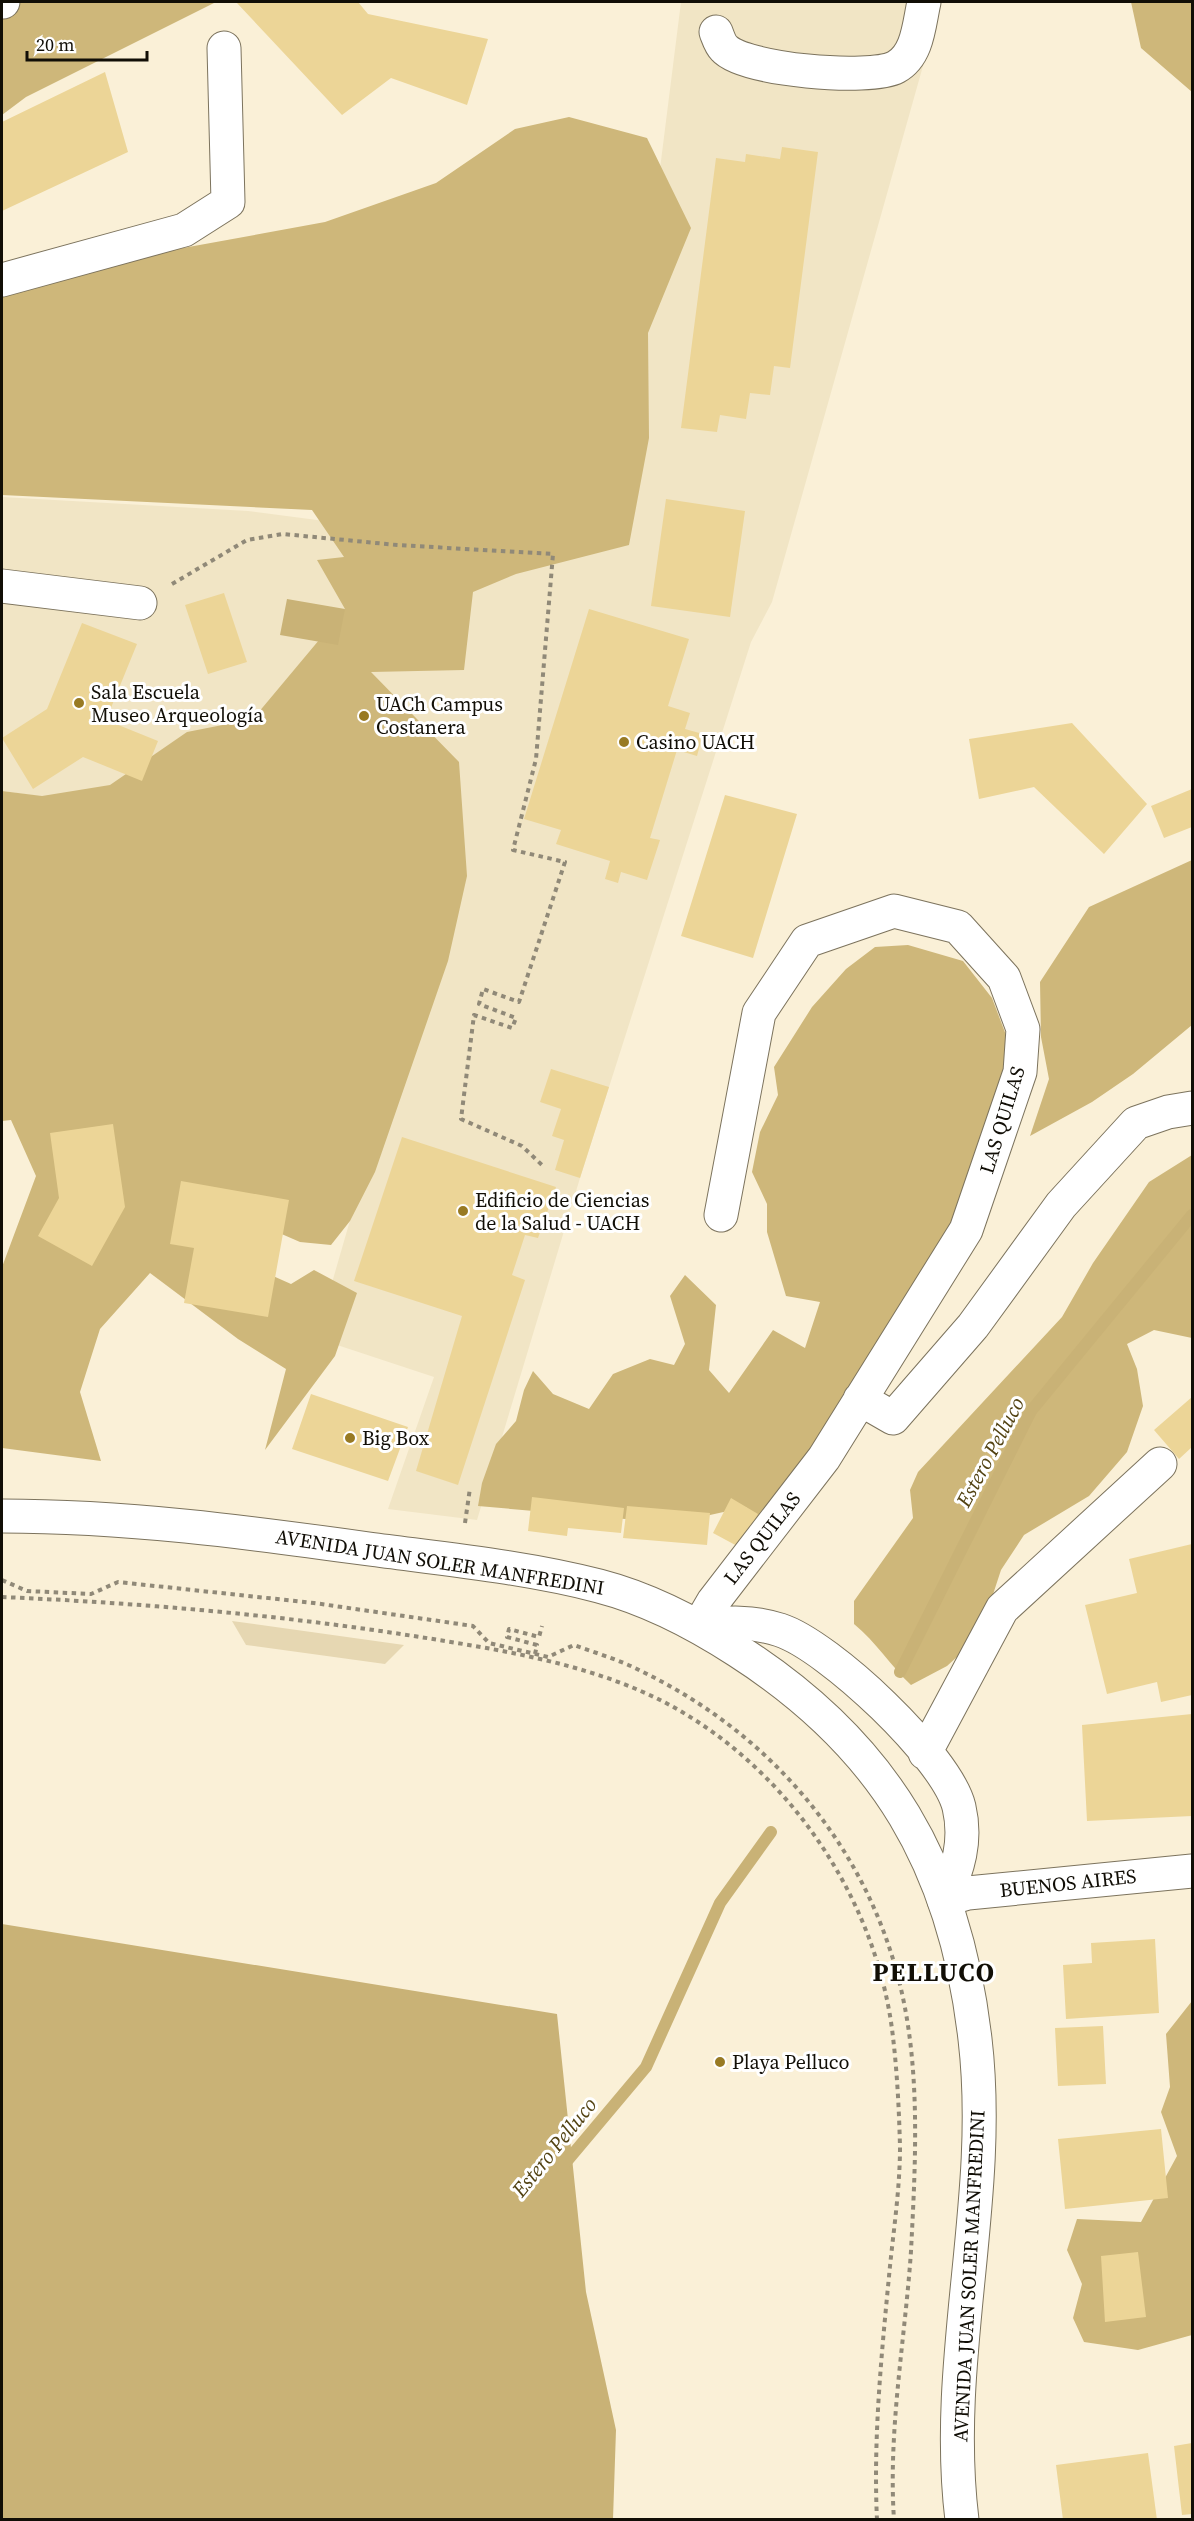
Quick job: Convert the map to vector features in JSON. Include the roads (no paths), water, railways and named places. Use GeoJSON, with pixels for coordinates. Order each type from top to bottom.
{"type":"FeatureCollection","features":[{"type":"Feature","properties":{"kind":"main road"},"geometry":{"type":"LineString","coordinates":[[716,32],[724,49],[741,58],[786,68],[833,74],[872,72],[896,67],[913,50],[924,2]]}},
{"type":"Feature","properties":{"kind":"main road"},"geometry":{"type":"LineString","coordinates":[[2,280],[184,230],[228,202],[224,48]]}},
{"type":"Feature","properties":{"kind":"main road"},"geometry":{"type":"LineString","coordinates":[[2,586],[140,603]]}},
{"type":"Feature","properties":{"kind":"main road","name":"LAS QUILAS"},"geometry":{"type":"LineString","coordinates":[[699,1626],[713,1602],[824,1458],[966,1230],[1020,1072],[1023,1029],[1004,978],[958,927],[894,911],[807,941],[759,1013],[721,1215]]}},
{"type":"Feature","properties":{"kind":"main road"},"geometry":{"type":"LineString","coordinates":[[860,1399],[893,1418],[973,1326],[1061,1205],[1136,1123],[1168,1112],[1192,1108]]}},
{"type":"Feature","properties":{"kind":"main road"},"geometry":{"type":"LineString","coordinates":[[925,1753],[1002,1610],[1160,1464]]}},
{"type":"Feature","properties":{"kind":"main road","name":"AVENIDA JUAN SOLER MANFREDINI"},"geometry":{"type":"LineString","coordinates":[[2,1516],[102,1518],[191,1526],[564,1578],[601,1586],[640,1599],[699,1626],[791,1689],[822,1714],[873,1768],[909,1819],[933,1869],[968,1985],[976,2043],[979,2105],[975,2215],[958,2410],[962,2520]]}},
{"type":"Feature","properties":{"kind":"main road"},"geometry":{"type":"LineString","coordinates":[[699,1626],[740,1622],[760,1625],[802,1641],[854,1679],[912,1736],[951,1786],[958,1805],[962,1828],[961,1852],[944,1900]]}},
{"type":"Feature","properties":{"kind":"main road","name":"BUENOS AIRES"},"geometry":{"type":"LineString","coordinates":[[944,1900],[968,1893],[1192,1871]]}},
{"type":"Feature","properties":{"kind":"water"},"geometry":{"type":"Polygon","coordinates":[[[287,599],[345,609],[338,645],[280,635],[287,599]]]}},
{"type":"Feature","properties":{"kind":"water"},"geometry":{"type":"Polygon","coordinates":[[[2,1924],[557,2014],[586,2292],[616,2430],[613,2519],[2,2519],[2,1924]]]}},
{"type":"Feature","properties":{"kind":"waterway","name":"Estero Pelluco"},"geometry":{"type":"LineString","coordinates":[[900,1672],[1031,1411],[1192,1215]]}},
{"type":"Feature","properties":{"kind":"waterway","name":"Estero Pelluco"},"geometry":{"type":"LineString","coordinates":[[562,2167],[646,2067],[720,1903],[771,1832]]}},
{"type":"Feature","properties":{"kind":"place","name":"Sala Escuela Museo Arqueología"},"geometry":{"type":"Point","coordinates":[79,703]}},
{"type":"Feature","properties":{"kind":"place","name":"UACh Campus Costanera"},"geometry":{"type":"Point","coordinates":[364,716]}},
{"type":"Feature","properties":{"kind":"place","name":"Casino UACH"},"geometry":{"type":"Point","coordinates":[624,742]}},
{"type":"Feature","properties":{"kind":"place","name":"Edificio de Ciencias de la Salud - UACH"},"geometry":{"type":"Point","coordinates":[463,1211]}},
{"type":"Feature","properties":{"kind":"place","name":"Big Box"},"geometry":{"type":"Point","coordinates":[350,1438]}},
{"type":"Feature","properties":{"kind":"place","name":"Playa Pelluco"},"geometry":{"type":"Point","coordinates":[720,2062]}},
{"type":"Feature","properties":{"kind":"district","name":"PELLUCO"},"geometry":{"type":"Point","coordinates":[934,1972]}}]}
